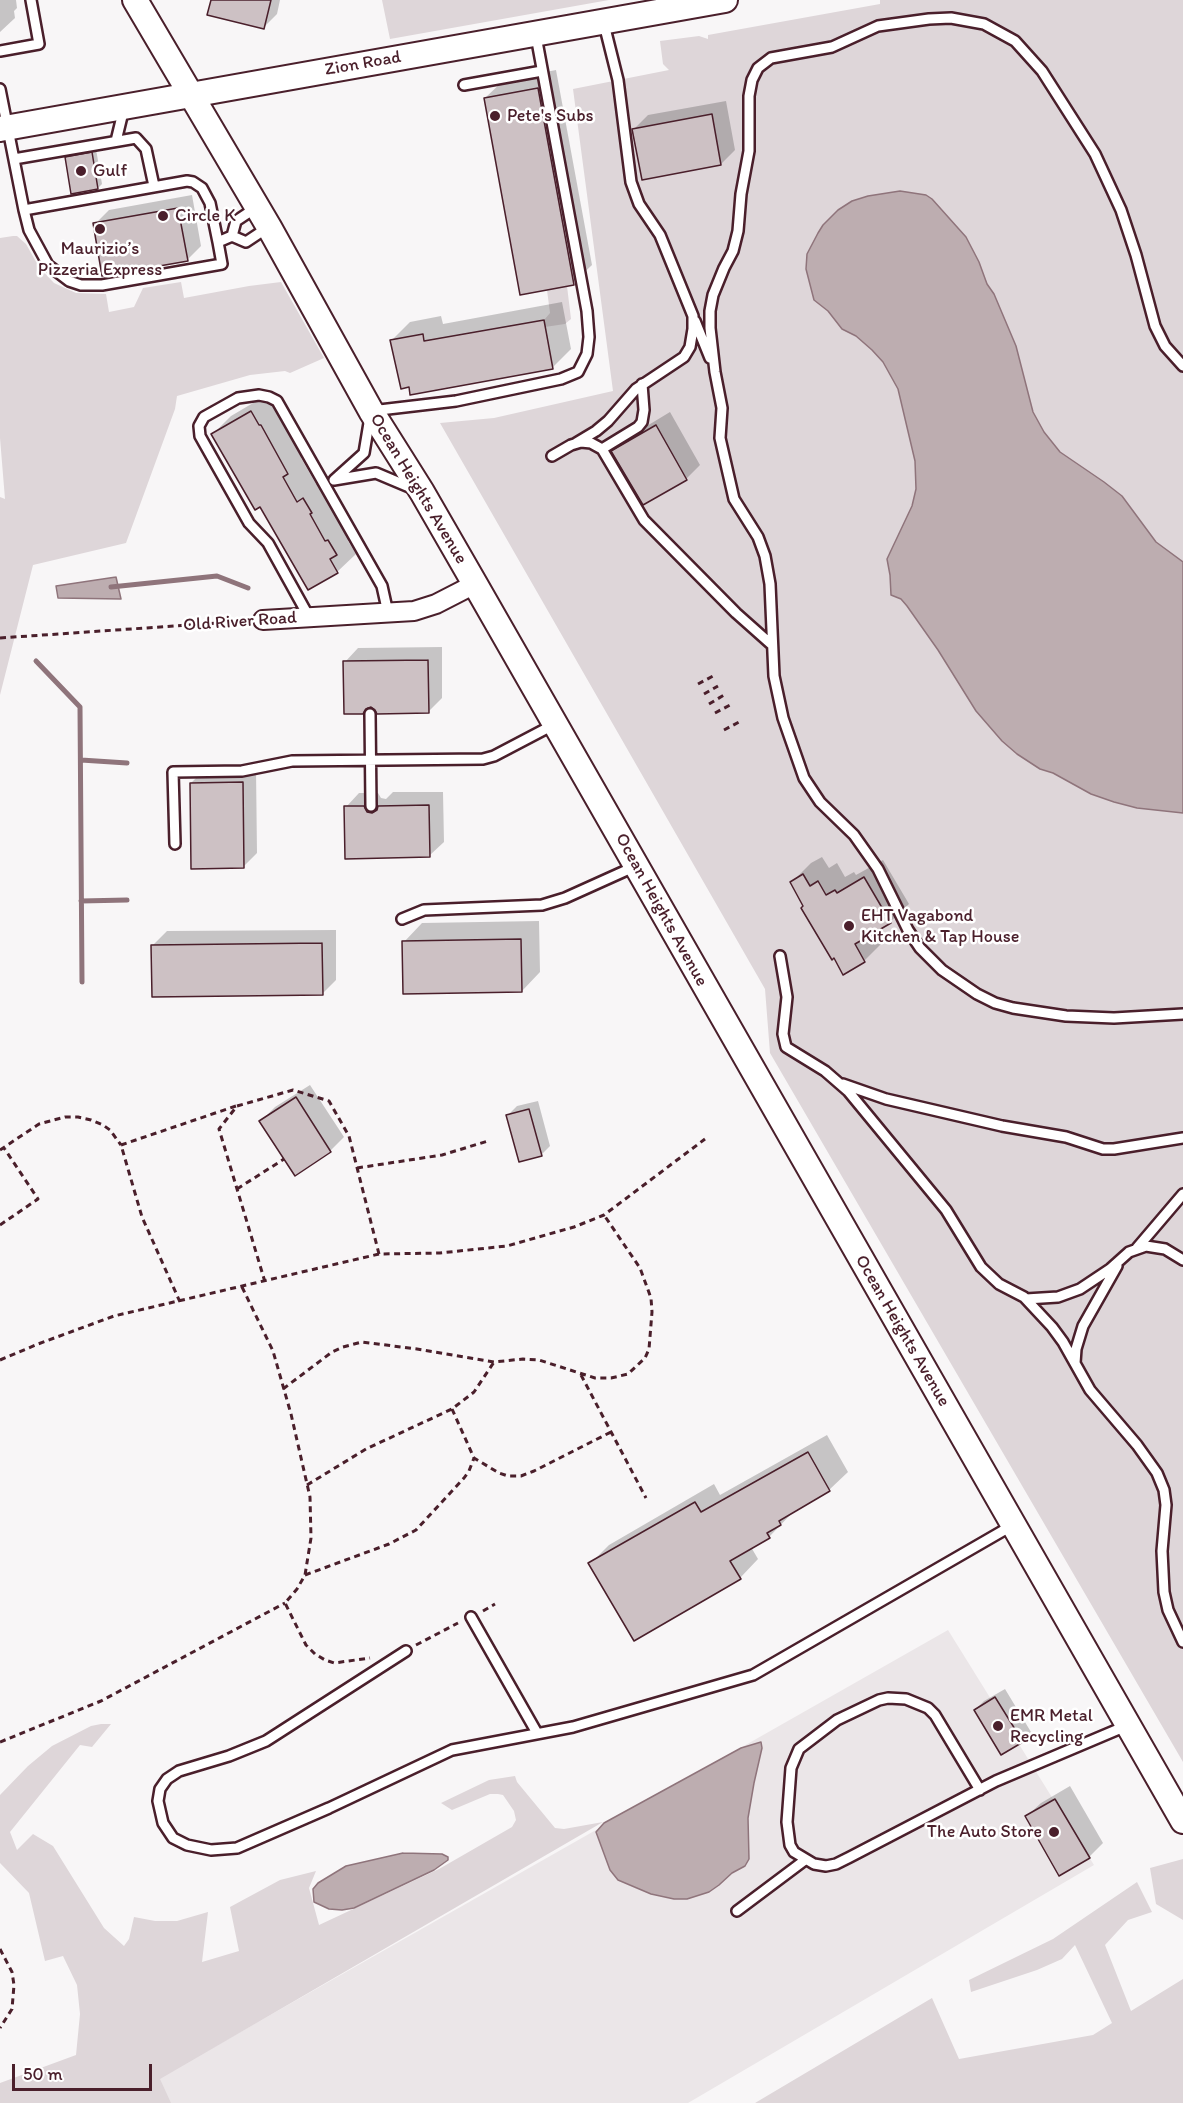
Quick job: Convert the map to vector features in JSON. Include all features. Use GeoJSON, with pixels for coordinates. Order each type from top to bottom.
{"type":"FeatureCollection","features":[{"type":"Feature","properties":{"kind":"main road","name":"Ocean Heights Avenue"},"geometry":{"type":"LineString","coordinates":[[135,0],[263,217],[371,411],[422,492],[1183,1821]]}},
{"type":"Feature","properties":{"kind":"main road","name":"Zion Road"},"geometry":{"type":"LineString","coordinates":[[4,129],[725,0]]}},
{"type":"Feature","properties":{"kind":"street","name":"Old River Road"},"geometry":{"type":"LineString","coordinates":[[263,620],[414,611],[436,604],[474,584]]}},
{"type":"Feature","properties":{"kind":"lane"},"geometry":{"type":"LineString","coordinates":[[0,51],[39,45],[31,0]]}},
{"type":"Feature","properties":{"kind":"lane"},"geometry":{"type":"LineString","coordinates":[[1183,366],[1166,346],[1155,326],[1136,255],[1111,186],[1089,144],[1042,70],[1021,46],[992,27],[968,20],[942,18],[878,26],[832,47],[771,58],[761,64],[755,73],[749,96],[749,151],[741,194],[740,219],[736,240],[716,286],[710,311],[711,338],[722,408],[720,438],[734,499],[758,537],[765,556],[770,584],[772,645],[777,695],[804,778],[820,802],[854,835],[872,861],[897,905],[908,930],[927,957],[977,994],[995,1003],[1014,1008],[1090,1018],[1183,1014]]}},
{"type":"Feature","properties":{"kind":"lane"},"geometry":{"type":"LineString","coordinates":[[603,21],[618,81],[631,182],[639,204],[660,235],[715,372]]}},
{"type":"Feature","properties":{"kind":"lane"},"geometry":{"type":"LineString","coordinates":[[324,486],[364,453],[371,411],[456,401],[561,379],[578,372],[583,365],[589,337],[587,311],[535,33]]}},
{"type":"Feature","properties":{"kind":"lane"},"geometry":{"type":"LineString","coordinates":[[464,86],[542,71]]}},
{"type":"Feature","properties":{"kind":"lane"},"geometry":{"type":"LineString","coordinates":[[0,89],[4,129],[14,159],[24,210],[29,230],[48,265],[69,281],[81,285],[102,285],[222,264],[210,203],[198,185],[193,182],[181,181],[24,210]]}},
{"type":"Feature","properties":{"kind":"lane"},"geometry":{"type":"LineString","coordinates":[[116,141],[125,107]]}},
{"type":"Feature","properties":{"kind":"lane"},"geometry":{"type":"LineString","coordinates":[[14,159],[136,138],[146,149],[154,186]]}},
{"type":"Feature","properties":{"kind":"lane"},"geometry":{"type":"LineString","coordinates":[[232,236],[236,221],[263,217]]}},
{"type":"Feature","properties":{"kind":"lane"},"geometry":{"type":"LineString","coordinates":[[218,242],[232,236],[246,242],[263,217]]}},
{"type":"Feature","properties":{"kind":"lane"},"geometry":{"type":"LineString","coordinates":[[552,456],[601,428],[628,396],[687,352],[692,340],[693,316]]}},
{"type":"Feature","properties":{"kind":"lane"},"geometry":{"type":"LineString","coordinates":[[602,449],[638,427],[642,422],[644,410],[642,384]]}},
{"type":"Feature","properties":{"kind":"lane"},"geometry":{"type":"LineString","coordinates":[[309,617],[268,543],[244,515],[200,436],[199,426],[204,417],[238,398],[259,395],[277,401],[382,586],[388,612]]}},
{"type":"Feature","properties":{"kind":"lane"},"geometry":{"type":"LineString","coordinates":[[576,443],[591,443],[602,449],[644,520],[728,605],[772,645]]}},
{"type":"Feature","properties":{"kind":"lane"},"geometry":{"type":"LineString","coordinates":[[334,480],[376,473],[422,492]]}},
{"type":"Feature","properties":{"kind":"lane"},"geometry":{"type":"LineString","coordinates":[[370,714],[371,806]]}},
{"type":"Feature","properties":{"kind":"lane"},"geometry":{"type":"LineString","coordinates":[[175,844],[174,772],[242,771],[292,761],[483,759],[494,756],[555,724]]}},
{"type":"Feature","properties":{"kind":"lane"},"geometry":{"type":"LineString","coordinates":[[402,919],[424,910],[542,905],[565,898],[636,866]]}},
{"type":"Feature","properties":{"kind":"lane"},"geometry":{"type":"LineString","coordinates":[[780,956],[787,997],[783,1034],[786,1047],[825,1071],[848,1091],[946,1210],[981,1267],[999,1284],[1026,1299],[1063,1342],[1090,1390],[1137,1444],[1158,1473],[1166,1505],[1162,1551],[1164,1592],[1172,1619],[1183,1642]]}},
{"type":"Feature","properties":{"kind":"lane"},"geometry":{"type":"LineString","coordinates":[[838,1082],[878,1097],[916,1107],[1066,1137],[1103,1149],[1183,1138]]}},
{"type":"Feature","properties":{"kind":"lane"},"geometry":{"type":"LineString","coordinates":[[1026,1299],[1051,1298],[1071,1293],[1089,1284],[1137,1248],[1183,1194]]}},
{"type":"Feature","properties":{"kind":"lane"},"geometry":{"type":"LineString","coordinates":[[1137,1248],[1156,1246],[1183,1260]]}},
{"type":"Feature","properties":{"kind":"lane"},"geometry":{"type":"LineString","coordinates":[[1075,1365],[1076,1349],[1083,1326],[1120,1260]]}},
{"type":"Feature","properties":{"kind":"lane"},"geometry":{"type":"LineString","coordinates":[[406,1651],[266,1741],[172,1775],[163,1783],[158,1795],[159,1811],[173,1838],[211,1850],[237,1848],[452,1750],[583,1724],[753,1675],[1014,1524]]}},
{"type":"Feature","properties":{"kind":"lane"},"geometry":{"type":"LineString","coordinates":[[471,1617],[537,1733]]}},
{"type":"Feature","properties":{"kind":"lane"},"geometry":{"type":"LineString","coordinates":[[980,1790],[935,1715],[928,1708],[913,1701],[888,1698],[868,1704],[837,1720],[799,1749],[793,1759],[790,1779],[787,1835],[789,1845],[805,1860],[820,1865],[836,1864],[980,1790],[1129,1725]]}},
{"type":"Feature","properties":{"kind":"lane"},"geometry":{"type":"LineString","coordinates":[[736,1911],[805,1860]]}},
{"type":"Feature","properties":{"kind":"path","name":"Old River Road"},"geometry":{"type":"LineString","coordinates":[[0,638],[263,620]]}},
{"type":"Feature","properties":{"kind":"path"},"geometry":{"type":"LineString","coordinates":[[698,684],[713,676]]}},
{"type":"Feature","properties":{"kind":"path"},"geometry":{"type":"LineString","coordinates":[[704,694],[718,686]]}},
{"type":"Feature","properties":{"kind":"path"},"geometry":{"type":"LineString","coordinates":[[709,704],[724,695]]}},
{"type":"Feature","properties":{"kind":"path"},"geometry":{"type":"LineString","coordinates":[[715,713],[730,705]]}},
{"type":"Feature","properties":{"kind":"path"},"geometry":{"type":"LineString","coordinates":[[724,730],[739,722]]}},
{"type":"Feature","properties":{"kind":"path"},"geometry":{"type":"LineString","coordinates":[[120,1145],[293,1090],[329,1101],[349,1136],[379,1254]]}},
{"type":"Feature","properties":{"kind":"path"},"geometry":{"type":"LineString","coordinates":[[237,1106],[219,1129],[265,1282]]}},
{"type":"Feature","properties":{"kind":"path"},"geometry":{"type":"LineString","coordinates":[[0,1225],[38,1199],[2,1149],[39,1124],[65,1117],[78,1117],[103,1125],[110,1130],[120,1145],[138,1207],[180,1302]]}},
{"type":"Feature","properties":{"kind":"path"},"geometry":{"type":"LineString","coordinates":[[0,1360],[114,1316],[379,1254],[440,1253],[507,1246],[574,1227],[604,1215],[705,1139]]}},
{"type":"Feature","properties":{"kind":"path"},"geometry":{"type":"LineString","coordinates":[[357,1168],[442,1155],[489,1141]]}},
{"type":"Feature","properties":{"kind":"path"},"geometry":{"type":"LineString","coordinates":[[237,1189],[284,1159]]}},
{"type":"Feature","properties":{"kind":"path"},"geometry":{"type":"LineString","coordinates":[[283,1389],[332,1352],[362,1342],[494,1362],[539,1360],[580,1375],[611,1378],[628,1374],[645,1358],[649,1349],[651,1298],[640,1268],[604,1215]]}},
{"type":"Feature","properties":{"kind":"path"},"geometry":{"type":"LineString","coordinates":[[0,1742],[101,1701],[285,1603],[305,1575],[312,1526],[307,1485],[273,1351],[242,1287]]}},
{"type":"Feature","properties":{"kind":"path"},"geometry":{"type":"LineString","coordinates":[[307,1485],[366,1449],[452,1408],[474,1392],[494,1362]]}},
{"type":"Feature","properties":{"kind":"path"},"geometry":{"type":"LineString","coordinates":[[580,1375],[646,1498]]}},
{"type":"Feature","properties":{"kind":"path"},"geometry":{"type":"LineString","coordinates":[[452,1408],[474,1458],[507,1476],[521,1476],[534,1471],[611,1432]]}},
{"type":"Feature","properties":{"kind":"path"},"geometry":{"type":"LineString","coordinates":[[305,1575],[388,1544],[417,1530],[470,1471],[474,1458]]}},
{"type":"Feature","properties":{"kind":"path"},"geometry":{"type":"LineString","coordinates":[[285,1603],[306,1645],[315,1654],[325,1660],[345,1662],[406,1651],[495,1604]]}},
{"type":"Feature","properties":{"kind":"path"},"geometry":{"type":"LineString","coordinates":[[0,1949],[12,1972],[14,1985],[12,2009],[0,2028]]}},
{"type":"Feature","properties":{"kind":"shaded area"},"geometry":{"type":"Polygon","coordinates":[[[382,0],[609,0],[390,39],[382,0]]]}},
{"type":"Feature","properties":{"kind":"shaded area"},"geometry":{"type":"Polygon","coordinates":[[[880,0],[1183,0],[1183,1762],[770,1053],[765,989],[440,423],[494,418],[613,391],[573,89],[669,70],[663,64],[660,41],[699,36],[708,39],[708,35],[880,4],[880,0]]]}},
{"type":"Feature","properties":{"kind":"shaded area"},"geometry":{"type":"Polygon","coordinates":[[[900,191],[926,195],[932,199],[966,237],[1016,346],[1033,412],[1044,432],[1060,452],[1122,496],[1156,542],[1183,562],[1183,813],[1137,808],[1091,794],[1053,773],[1040,769],[1017,754],[1002,741],[976,711],[907,606],[901,599],[891,595],[887,559],[912,506],[916,489],[915,461],[898,389],[883,362],[872,350],[856,336],[842,329],[828,311],[814,300],[806,269],[807,254],[818,233],[838,210],[852,201],[868,196],[900,191]]]}},
{"type":"Feature","properties":{"kind":"shaded area"},"geometry":{"type":"Polygon","coordinates":[[[17,236],[26,244],[39,267],[54,283],[76,293],[106,294],[109,312],[134,307],[143,288],[181,282],[184,298],[281,282],[324,358],[290,373],[285,371],[250,375],[177,396],[175,409],[126,543],[33,565],[0,695],[0,497],[5,499],[0,438],[0,238],[17,236]]]}},
{"type":"Feature","properties":{"kind":"shaded area"},"geometry":{"type":"Polygon","coordinates":[[[567,286],[571,319],[565,324],[545,327],[544,320],[550,313],[547,290],[567,286]]]}},
{"type":"Feature","properties":{"kind":"shaded area"},"geometry":{"type":"Polygon","coordinates":[[[116,577],[121,599],[58,598],[56,586],[116,577]]]}},
{"type":"Feature","properties":{"kind":"shaded area"},"geometry":{"type":"Polygon","coordinates":[[[948,1630],[1094,1865],[688,2103],[157,2103],[147,2085],[948,1630]]]}},
{"type":"Feature","properties":{"kind":"shaded area"},"geometry":{"type":"Polygon","coordinates":[[[111,1724],[92,1747],[80,1745],[10,1832],[17,1850],[33,1834],[53,1846],[104,1928],[124,1946],[129,1939],[134,1917],[155,1921],[177,1921],[208,1912],[202,1962],[239,1951],[230,1907],[280,1880],[316,1871],[309,1888],[319,1925],[439,1869],[512,1827],[516,1820],[514,1811],[503,1795],[490,1794],[452,1810],[441,1803],[489,1780],[515,1776],[517,1782],[555,1828],[564,1829],[603,1822],[160,2079],[171,2103],[0,2103],[0,2083],[76,2055],[80,2014],[77,1985],[63,1956],[45,1961],[29,1893],[0,1863],[0,1795],[28,1766],[52,1746],[91,1726],[111,1724]]]}},
{"type":"Feature","properties":{"kind":"shaded area"},"geometry":{"type":"Polygon","coordinates":[[[761,1742],[762,1748],[748,1818],[749,1859],[745,1866],[732,1873],[709,1892],[687,1899],[651,1894],[618,1880],[610,1870],[596,1832],[604,1823],[741,1748],[761,1742]]]}},
{"type":"Feature","properties":{"kind":"shaded area"},"geometry":{"type":"Polygon","coordinates":[[[403,1853],[442,1854],[448,1857],[448,1860],[434,1870],[354,1908],[329,1909],[314,1902],[313,1889],[318,1883],[346,1866],[403,1853]]]}},
{"type":"Feature","properties":{"kind":"shaded area"},"geometry":{"type":"Polygon","coordinates":[[[1183,1859],[1183,1920],[1156,1904],[1150,1868],[1183,1859]]]}},
{"type":"Feature","properties":{"kind":"shaded area"},"geometry":{"type":"Polygon","coordinates":[[[1137,1882],[1152,1912],[1128,1920],[1105,1945],[1131,2011],[1183,1979],[1183,2103],[755,2103],[932,1998],[959,2059],[1093,2035],[1112,2023],[1075,1945],[1062,1959],[1037,1970],[971,1992],[969,1980],[1053,1939],[1137,1882]]]}},
{"type":"Feature","properties":{"kind":"building"},"geometry":{"type":"Polygon","coordinates":[[[211,0],[271,0],[264,29],[207,15],[211,0]]]}},
{"type":"Feature","properties":{"kind":"building"},"geometry":{"type":"Polygon","coordinates":[[[538,88],[574,285],[520,295],[484,98],[538,88]]]}},
{"type":"Feature","properties":{"kind":"building"},"geometry":{"type":"Polygon","coordinates":[[[712,114],[721,165],[642,180],[632,129],[712,114]]]}},
{"type":"Feature","properties":{"kind":"building","name":"Gulf"},"geometry":{"type":"Polygon","coordinates":[[[92,152],[98,189],[71,194],[65,157],[92,152]]]}},
{"type":"Feature","properties":{"kind":"building"},"geometry":{"type":"Polygon","coordinates":[[[178,208],[188,261],[102,276],[93,223],[178,208]]]}},
{"type":"Feature","properties":{"kind":"building"},"geometry":{"type":"Polygon","coordinates":[[[544,320],[553,369],[410,395],[409,387],[401,389],[390,340],[423,334],[424,341],[544,320]]]}},
{"type":"Feature","properties":{"kind":"building"},"geometry":{"type":"Polygon","coordinates":[[[251,411],[288,474],[283,477],[297,502],[303,498],[325,541],[328,540],[337,555],[330,559],[338,573],[308,590],[260,507],[255,510],[211,434],[251,411]]]}},
{"type":"Feature","properties":{"kind":"building"},"geometry":{"type":"Polygon","coordinates":[[[656,425],[687,480],[643,505],[611,451],[656,425]]]}},
{"type":"Feature","properties":{"kind":"building"},"geometry":{"type":"Polygon","coordinates":[[[428,660],[429,713],[377,714],[371,707],[363,714],[344,714],[343,661],[428,660]]]}},
{"type":"Feature","properties":{"kind":"building"},"geometry":{"type":"Polygon","coordinates":[[[243,782],[244,868],[191,869],[190,783],[243,782]]]}},
{"type":"Feature","properties":{"kind":"building"},"geometry":{"type":"Polygon","coordinates":[[[429,805],[430,857],[345,859],[344,806],[364,806],[367,812],[372,813],[377,810],[378,806],[429,805]]]}},
{"type":"Feature","properties":{"kind":"building","name":"EHT Vagabond Kitchen & Tap House"},"geometry":{"type":"Polygon","coordinates":[[[803,874],[810,886],[818,881],[826,895],[835,890],[837,893],[864,877],[891,923],[855,944],[865,962],[843,975],[801,908],[803,906],[790,882],[803,874]]]}},
{"type":"Feature","properties":{"kind":"building"},"geometry":{"type":"Polygon","coordinates":[[[521,939],[522,992],[403,994],[402,941],[521,939]]]}},
{"type":"Feature","properties":{"kind":"building"},"geometry":{"type":"Polygon","coordinates":[[[322,943],[323,995],[152,997],[151,945],[322,943]]]}},
{"type":"Feature","properties":{"kind":"building"},"geometry":{"type":"Polygon","coordinates":[[[296,1097],[331,1152],[295,1176],[259,1121],[296,1097]]]}},
{"type":"Feature","properties":{"kind":"building"},"geometry":{"type":"Polygon","coordinates":[[[529,1109],[542,1156],[519,1162],[506,1115],[529,1109]]]}},
{"type":"Feature","properties":{"kind":"building"},"geometry":{"type":"Polygon","coordinates":[[[808,1452],[830,1491],[779,1521],[781,1525],[767,1533],[770,1538],[730,1561],[741,1579],[634,1641],[588,1563],[695,1502],[701,1512],[808,1452]]]}},
{"type":"Feature","properties":{"kind":"building","name":"EMR Metal Recycling"},"geometry":{"type":"Polygon","coordinates":[[[995,1697],[1023,1742],[1001,1755],[974,1710],[995,1697]]]}},
{"type":"Feature","properties":{"kind":"building","name":"The Auto Store"},"geometry":{"type":"Polygon","coordinates":[[[1055,1799],[1090,1858],[1059,1876],[1025,1816],[1055,1799]]]}},
{"type":"Feature","properties":{"kind":"waterway"},"geometry":{"type":"LineString","coordinates":[[111,587],[217,576],[248,588]]}},
{"type":"Feature","properties":{"kind":"waterway"},"geometry":{"type":"LineString","coordinates":[[36,661],[80,707],[82,982]]}},
{"type":"Feature","properties":{"kind":"waterway"},"geometry":{"type":"LineString","coordinates":[[81,760],[127,763]]}},
{"type":"Feature","properties":{"kind":"waterway"},"geometry":{"type":"LineString","coordinates":[[81,901],[127,900]]}},
{"type":"Feature","properties":{"kind":"place","name":"Pete's Subs"},"geometry":{"type":"Point","coordinates":[495,116]}},
{"type":"Feature","properties":{"kind":"place","name":"Gulf"},"geometry":{"type":"Point","coordinates":[81,171]}},
{"type":"Feature","properties":{"kind":"place","name":"Circle K"},"geometry":{"type":"Point","coordinates":[163,216]}},
{"type":"Feature","properties":{"kind":"place","name":"Maurizio’s Pizzeria Express"},"geometry":{"type":"Point","coordinates":[100,229]}},
{"type":"Feature","properties":{"kind":"place","name":"EHT Vagabond Kitchen & Tap House"},"geometry":{"type":"Point","coordinates":[849,926]}},
{"type":"Feature","properties":{"kind":"place","name":"EMR Metal Recycling"},"geometry":{"type":"Point","coordinates":[998,1726]}},
{"type":"Feature","properties":{"kind":"place","name":"The Auto Store"},"geometry":{"type":"Point","coordinates":[1054,1832]}}]}
